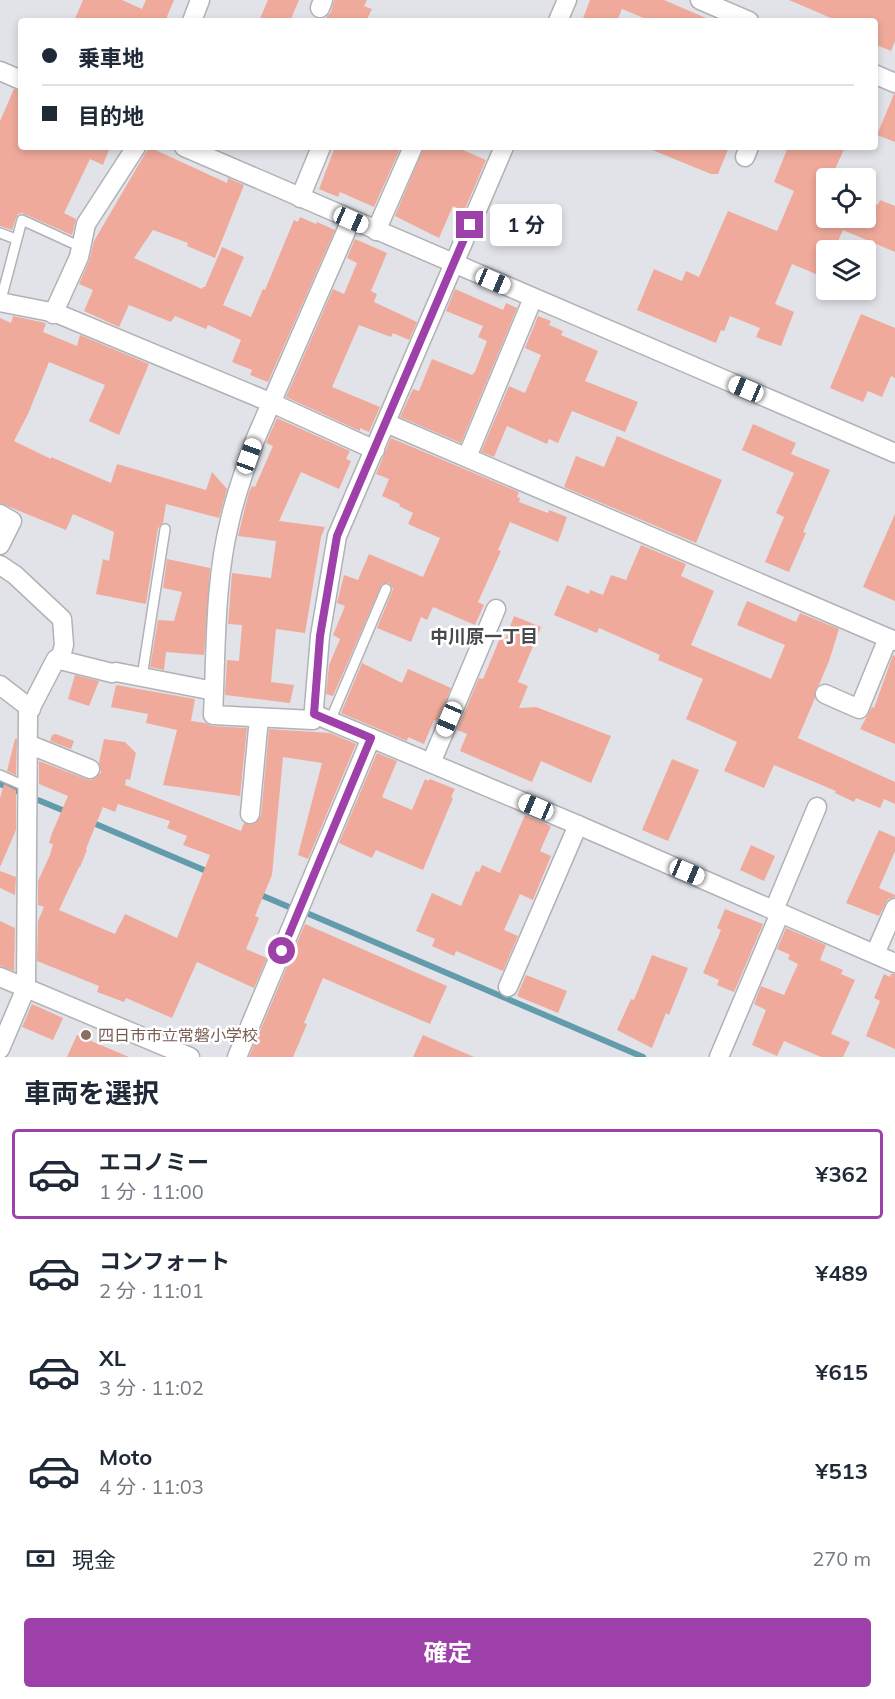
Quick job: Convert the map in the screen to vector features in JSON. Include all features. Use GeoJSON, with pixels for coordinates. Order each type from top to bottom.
{"type":"FeatureCollection","features":[{"type":"Feature","properties":{"kind":"street"},"geometry":{"type":"LineString","coordinates":[[193,18],[201,0]]}},
{"type":"Feature","properties":{"kind":"street"},"geometry":{"type":"LineString","coordinates":[[559,18],[567,0]]}},
{"type":"Feature","properties":{"kind":"street"},"geometry":{"type":"LineString","coordinates":[[700,0],[736,18]]}},
{"type":"Feature","properties":{"kind":"street"},"geometry":{"type":"LineString","coordinates":[[0,71],[18,79]]}},
{"type":"Feature","properties":{"kind":"street"},"geometry":{"type":"LineString","coordinates":[[878,75],[894,81]]}},
{"type":"Feature","properties":{"kind":"street"},"geometry":{"type":"LineString","coordinates":[[54,314],[79,257],[86,224],[134,150]]}},
{"type":"Feature","properties":{"kind":"street"},"geometry":{"type":"LineString","coordinates":[[191,150],[895,453]]}},
{"type":"Feature","properties":{"kind":"street"},"geometry":{"type":"LineString","coordinates":[[300,198],[320,150]]}},
{"type":"Feature","properties":{"kind":"street"},"geometry":{"type":"LineString","coordinates":[[376,231],[412,150]]}},
{"type":"Feature","properties":{"kind":"street"},"geometry":{"type":"LineString","coordinates":[[322,717],[320,636],[337,536],[503,150]]}},
{"type":"Feature","properties":{"kind":"street"},"geometry":{"type":"LineString","coordinates":[[351,220],[255,440],[230,521],[223,557],[217,621],[213,715],[313,720],[322,717],[895,963]]}},
{"type":"Feature","properties":{"kind":"street"},"geometry":{"type":"LineString","coordinates":[[467,457],[533,298]]}},
{"type":"Feature","properties":{"kind":"street"},"geometry":{"type":"LineString","coordinates":[[0,302],[56,313],[272,403],[375,450]]}},
{"type":"Feature","properties":{"kind":"street"},"geometry":{"type":"LineString","coordinates":[[386,423],[892,640],[859,709],[825,694]]}},
{"type":"Feature","properties":{"kind":"street"},"geometry":{"type":"LineString","coordinates":[[0,514],[12,521],[0,545]]}},
{"type":"Feature","properties":{"kind":"street"},"geometry":{"type":"LineString","coordinates":[[0,565],[15,575],[62,619],[63,645],[60,660]]}},
{"type":"Feature","properties":{"kind":"street"},"geometry":{"type":"LineString","coordinates":[[431,763],[496,609]]}},
{"type":"Feature","properties":{"kind":"street"},"geometry":{"type":"LineString","coordinates":[[0,1049],[26,988],[28,713],[56,659],[112,673],[214,691]]}},
{"type":"Feature","properties":{"kind":"street"},"geometry":{"type":"LineString","coordinates":[[0,684],[31,708]]}},
{"type":"Feature","properties":{"kind":"street"},"geometry":{"type":"LineString","coordinates":[[250,814],[259,718]]}},
{"type":"Feature","properties":{"kind":"street"},"geometry":{"type":"LineString","coordinates":[[237,1057],[371,738]]}},
{"type":"Feature","properties":{"kind":"street"},"geometry":{"type":"LineString","coordinates":[[28,744],[90,769]]}},
{"type":"Feature","properties":{"kind":"street"},"geometry":{"type":"LineString","coordinates":[[719,1057],[817,807]]}},
{"type":"Feature","properties":{"kind":"street"},"geometry":{"type":"LineString","coordinates":[[508,987],[578,825]]}},
{"type":"Feature","properties":{"kind":"street"},"geometry":{"type":"LineString","coordinates":[[875,954],[895,908]]}},
{"type":"Feature","properties":{"kind":"street"},"geometry":{"type":"LineString","coordinates":[[0,976],[189,1057]]}},
{"type":"Feature","properties":{"kind":"lane"},"geometry":{"type":"LineString","coordinates":[[0,295],[3,292],[22,220],[81,247]]}},
{"type":"Feature","properties":{"kind":"lane"},"geometry":{"type":"LineString","coordinates":[[0,232],[16,238]]}},
{"type":"Feature","properties":{"kind":"lane"},"geometry":{"type":"LineString","coordinates":[[142,677],[165,530]]}},
{"type":"Feature","properties":{"kind":"lane"},"geometry":{"type":"LineString","coordinates":[[322,717],[386,589]]}},
{"type":"Feature","properties":{"kind":"lane"},"geometry":{"type":"LineString","coordinates":[[0,775],[27,787]]}},
{"type":"Feature","properties":{"kind":"building"},"geometry":{"type":"Polygon","coordinates":[[[83,0],[122,0],[142,9],[146,0],[174,0],[166,18],[75,18],[83,0]]]}},
{"type":"Feature","properties":{"kind":"building"},"geometry":{"type":"Polygon","coordinates":[[[268,0],[299,0],[291,18],[260,18],[268,0]]]}},
{"type":"Feature","properties":{"kind":"building"},"geometry":{"type":"Polygon","coordinates":[[[334,0],[367,0],[364,6],[372,9],[368,18],[326,18],[331,12],[334,0]]]}},
{"type":"Feature","properties":{"kind":"building"},"geometry":{"type":"Polygon","coordinates":[[[590,0],[664,0],[706,18],[644,18],[622,9],[618,18],[583,18],[590,0]]]}},
{"type":"Feature","properties":{"kind":"building"},"geometry":{"type":"Polygon","coordinates":[[[789,0],[895,0],[895,41],[891,51],[878,46],[878,18],[831,18],[789,0]]]}},
{"type":"Feature","properties":{"kind":"building"},"geometry":{"type":"Polygon","coordinates":[[[14,89],[18,90],[18,150],[109,150],[103,165],[90,159],[64,213],[76,219],[72,235],[22,213],[18,214],[12,230],[0,226],[0,121],[14,89]]]}},
{"type":"Feature","properties":{"kind":"building"},"geometry":{"type":"Polygon","coordinates":[[[895,94],[895,142],[878,135],[895,94]]]}},
{"type":"Feature","properties":{"kind":"building"},"geometry":{"type":"Polygon","coordinates":[[[147,150],[156,150],[227,183],[228,178],[244,185],[215,258],[187,246],[188,243],[153,230],[134,258],[202,289],[205,287],[222,247],[244,257],[223,305],[251,317],[263,289],[265,290],[294,220],[298,222],[300,217],[335,230],[268,382],[250,375],[252,370],[232,362],[241,340],[208,325],[206,329],[175,316],[171,322],[129,305],[119,327],[84,311],[93,290],[79,284],[89,261],[94,241],[147,150]]]}},
{"type":"Feature","properties":{"kind":"building"},"geometry":{"type":"Polygon","coordinates":[[[334,150],[400,150],[374,207],[340,192],[338,197],[319,189],[334,150]]]}},
{"type":"Feature","properties":{"kind":"building"},"geometry":{"type":"Polygon","coordinates":[[[423,150],[463,150],[486,160],[464,211],[453,206],[439,238],[395,216],[423,150]]]}},
{"type":"Feature","properties":{"kind":"building"},"geometry":{"type":"Polygon","coordinates":[[[652,150],[728,150],[718,174],[711,174],[652,150]]]}},
{"type":"Feature","properties":{"kind":"building"},"geometry":{"type":"Polygon","coordinates":[[[787,150],[844,150],[836,168],[816,168],[816,228],[876,228],[876,204],[878,205],[880,200],[895,206],[895,252],[876,244],[876,240],[867,240],[843,230],[838,240],[816,240],[816,274],[792,264],[775,304],[794,312],[781,346],[756,337],[760,328],[730,316],[716,343],[637,310],[654,269],[682,281],[686,271],[699,277],[728,211],[777,231],[794,191],[774,182],[787,150]]]}},
{"type":"Feature","properties":{"kind":"building"},"geometry":{"type":"Polygon","coordinates":[[[355,239],[387,253],[371,291],[377,294],[374,302],[417,322],[409,340],[393,333],[391,337],[359,325],[332,387],[380,407],[369,432],[360,428],[360,431],[286,397],[333,289],[344,294],[357,263],[347,258],[355,239]]]}},
{"type":"Feature","properties":{"kind":"building"},"geometry":{"type":"Polygon","coordinates":[[[455,289],[503,310],[506,303],[517,308],[461,443],[400,417],[413,389],[419,391],[432,359],[472,375],[475,372],[487,341],[478,337],[483,326],[446,311],[455,289]]]}},
{"type":"Feature","properties":{"kind":"building"},"geometry":{"type":"Polygon","coordinates":[[[861,314],[895,328],[895,378],[891,376],[882,397],[868,391],[863,402],[830,388],[861,314]]]}},
{"type":"Feature","properties":{"kind":"building"},"geometry":{"type":"Polygon","coordinates":[[[13,316],[46,323],[43,332],[77,346],[80,335],[149,364],[119,435],[89,421],[105,385],[49,362],[28,414],[14,441],[51,459],[51,457],[111,483],[117,464],[206,490],[212,472],[227,489],[219,518],[166,504],[163,523],[158,528],[146,604],[96,594],[103,559],[109,561],[114,532],[73,514],[66,530],[0,503],[0,318],[11,323],[13,316]]]}},
{"type":"Feature","properties":{"kind":"building"},"geometry":{"type":"Polygon","coordinates":[[[538,316],[551,321],[549,325],[563,331],[561,335],[598,351],[585,381],[638,402],[625,432],[572,411],[558,443],[549,439],[547,444],[507,426],[494,457],[481,452],[509,386],[525,393],[541,355],[525,348],[538,316]]]}},
{"type":"Feature","properties":{"kind":"building"},"geometry":{"type":"Polygon","coordinates":[[[277,418],[350,451],[346,459],[351,461],[339,489],[301,472],[279,521],[325,527],[321,537],[305,633],[276,629],[271,682],[294,685],[290,703],[225,695],[227,660],[239,661],[242,625],[228,624],[232,573],[271,578],[276,541],[238,536],[249,492],[252,486],[255,487],[273,446],[266,443],[277,418]]]}},
{"type":"Feature","properties":{"kind":"building"},"geometry":{"type":"Polygon","coordinates":[[[753,424],[796,443],[791,454],[830,470],[803,532],[806,533],[789,572],[765,562],[784,517],[776,513],[794,473],[742,450],[753,424]]]}},
{"type":"Feature","properties":{"kind":"building"},"geometry":{"type":"Polygon","coordinates":[[[617,436],[722,480],[696,543],[564,487],[576,456],[604,467],[617,436]]]}},
{"type":"Feature","properties":{"kind":"building"},"geometry":{"type":"Polygon","coordinates":[[[391,438],[519,492],[517,497],[520,498],[519,502],[548,513],[549,510],[567,517],[558,542],[510,522],[498,550],[501,551],[478,602],[484,605],[475,625],[433,607],[427,620],[421,617],[411,642],[377,628],[393,589],[389,583],[382,584],[333,696],[326,694],[329,665],[340,639],[333,635],[345,606],[337,603],[344,575],[358,580],[369,554],[423,577],[440,538],[408,524],[413,513],[382,496],[389,479],[376,474],[391,438]]]}},
{"type":"Feature","properties":{"kind":"building"},"geometry":{"type":"Polygon","coordinates":[[[895,514],[895,601],[863,587],[895,514]]]}},
{"type":"Feature","properties":{"kind":"building"},"geometry":{"type":"Polygon","coordinates":[[[641,545],[686,564],[681,576],[714,591],[691,645],[771,679],[785,645],[737,625],[747,601],[796,622],[800,613],[839,629],[829,661],[815,690],[815,698],[798,738],[895,782],[895,804],[884,799],[880,808],[856,798],[854,802],[835,793],[836,791],[774,765],[764,788],[724,771],[737,742],[686,719],[703,679],[658,660],[660,655],[599,628],[597,633],[554,615],[567,585],[589,594],[590,590],[603,595],[611,575],[626,580],[641,545]]]}},
{"type":"Feature","properties":{"kind":"building"},"geometry":{"type":"Polygon","coordinates":[[[167,559],[210,568],[210,570],[204,655],[166,652],[164,670],[150,667],[158,620],[174,621],[182,592],[163,588],[167,559]]]}},
{"type":"Feature","properties":{"kind":"building"},"geometry":{"type":"Polygon","coordinates":[[[514,616],[541,627],[518,682],[528,686],[519,708],[536,707],[611,736],[591,783],[541,761],[532,782],[460,751],[467,734],[457,730],[479,678],[483,679],[500,638],[505,640],[514,616]]]}},
{"type":"Feature","properties":{"kind":"building"},"geometry":{"type":"Polygon","coordinates":[[[893,655],[895,656],[895,744],[860,729],[872,707],[874,708],[893,655]]]}},
{"type":"Feature","properties":{"kind":"building"},"geometry":{"type":"Polygon","coordinates":[[[362,663],[402,683],[408,669],[451,688],[424,744],[408,737],[407,741],[341,713],[362,663]]]}},
{"type":"Feature","properties":{"kind":"building"},"geometry":{"type":"Polygon","coordinates":[[[75,675],[99,681],[89,706],[68,699],[75,675]]]}},
{"type":"Feature","properties":{"kind":"building"},"geometry":{"type":"Polygon","coordinates":[[[116,685],[195,699],[191,721],[212,726],[247,728],[240,796],[163,785],[177,730],[146,723],[148,714],[111,707],[116,685]]]}},
{"type":"Feature","properties":{"kind":"building"},"geometry":{"type":"Polygon","coordinates":[[[269,729],[330,733],[356,744],[308,859],[298,855],[322,763],[283,757],[272,875],[255,916],[259,918],[246,949],[267,958],[254,988],[197,962],[172,1018],[126,998],[124,1002],[97,992],[99,986],[37,961],[38,921],[44,907],[38,905],[38,881],[50,855],[53,844],[49,843],[52,833],[68,796],[39,784],[39,761],[92,780],[101,773],[99,762],[104,739],[125,742],[136,753],[130,780],[126,779],[125,785],[241,831],[244,823],[254,824],[261,816],[269,729]],[[118,804],[115,812],[103,807],[80,867],[59,910],[115,934],[125,914],[177,938],[210,855],[183,845],[187,836],[167,828],[170,821],[118,804]]]}},
{"type":"Feature","properties":{"kind":"building"},"geometry":{"type":"Polygon","coordinates":[[[56,734],[74,741],[71,749],[50,741],[52,735],[56,734]]]}},
{"type":"Feature","properties":{"kind":"building"},"geometry":{"type":"Polygon","coordinates":[[[15,739],[17,739],[16,775],[7,771],[15,739]]]}},
{"type":"Feature","properties":{"kind":"building"},"geometry":{"type":"Polygon","coordinates":[[[377,753],[397,761],[382,797],[412,810],[425,779],[455,789],[423,870],[376,850],[372,858],[339,843],[377,753]]]}},
{"type":"Feature","properties":{"kind":"building"},"geometry":{"type":"Polygon","coordinates":[[[672,759],[699,770],[668,841],[642,830],[672,759]]]}},
{"type":"Feature","properties":{"kind":"building"},"geometry":{"type":"Polygon","coordinates":[[[4,784],[16,790],[16,830],[0,867],[0,798],[4,784]]]}},
{"type":"Feature","properties":{"kind":"building"},"geometry":{"type":"Polygon","coordinates":[[[525,815],[551,826],[540,851],[551,856],[533,900],[520,894],[504,930],[518,936],[503,971],[456,951],[454,956],[432,946],[435,939],[416,931],[432,893],[461,906],[476,871],[479,872],[482,865],[500,873],[525,815]]]}},
{"type":"Feature","properties":{"kind":"building"},"geometry":{"type":"Polygon","coordinates":[[[879,830],[895,837],[895,851],[879,888],[895,897],[888,899],[879,916],[846,903],[879,830]]]}},
{"type":"Feature","properties":{"kind":"building"},"geometry":{"type":"Polygon","coordinates":[[[751,845],[775,856],[764,881],[740,870],[751,845]]]}},
{"type":"Feature","properties":{"kind":"building"},"geometry":{"type":"Polygon","coordinates":[[[0,871],[16,877],[15,895],[0,888],[0,871]]]}},
{"type":"Feature","properties":{"kind":"building"},"geometry":{"type":"Polygon","coordinates":[[[725,909],[763,924],[734,992],[717,985],[719,980],[703,973],[721,930],[717,928],[725,909]]]}},
{"type":"Feature","properties":{"kind":"building"},"geometry":{"type":"Polygon","coordinates":[[[0,921],[15,928],[14,971],[0,966],[0,921]]]}},
{"type":"Feature","properties":{"kind":"building"},"geometry":{"type":"Polygon","coordinates":[[[305,924],[447,986],[430,1024],[323,978],[293,1057],[249,1057],[305,924]]]}},
{"type":"Feature","properties":{"kind":"building"},"geometry":{"type":"Polygon","coordinates":[[[786,928],[826,945],[820,960],[843,970],[841,974],[855,980],[831,1034],[850,1042],[843,1057],[821,1057],[784,1041],[777,1056],[752,1045],[766,1010],[754,1004],[761,986],[784,995],[798,964],[788,959],[790,955],[777,949],[786,928]]]}},
{"type":"Feature","properties":{"kind":"building"},"geometry":{"type":"Polygon","coordinates":[[[652,955],[688,968],[669,1015],[666,1013],[652,1048],[617,1030],[631,999],[634,1000],[652,955]]]}},
{"type":"Feature","properties":{"kind":"building"},"geometry":{"type":"Polygon","coordinates":[[[884,974],[890,977],[891,974],[895,974],[895,1049],[866,1036],[880,1001],[874,998],[884,974]]]}},
{"type":"Feature","properties":{"kind":"building"},"geometry":{"type":"Polygon","coordinates":[[[526,975],[567,991],[558,1013],[517,996],[526,975]]]}},
{"type":"Feature","properties":{"kind":"building"},"geometry":{"type":"Polygon","coordinates":[[[32,1004],[63,1018],[53,1040],[22,1027],[32,1004]]]}},
{"type":"Feature","properties":{"kind":"building"},"geometry":{"type":"Polygon","coordinates":[[[77,1035],[129,1057],[67,1057],[77,1035]]]}},
{"type":"Feature","properties":{"kind":"building"},"geometry":{"type":"Polygon","coordinates":[[[423,1035],[474,1057],[413,1057],[423,1035]]]}},
{"type":"Feature","properties":{"kind":"waterway"},"geometry":{"type":"LineString","coordinates":[[0,784],[19,792]]}},
{"type":"Feature","properties":{"kind":"waterway"},"geometry":{"type":"LineString","coordinates":[[38,800],[67,812]]}},
{"type":"Feature","properties":{"kind":"waterway"},"geometry":{"type":"LineString","coordinates":[[91,822],[211,873]]}},
{"type":"Feature","properties":{"kind":"waterway"},"geometry":{"type":"LineString","coordinates":[[256,893],[289,907]]}},
{"type":"Feature","properties":{"kind":"waterway"},"geometry":{"type":"LineString","coordinates":[[309,914],[643,1057]]}},
{"type":"Feature","properties":{"kind":"place","name":"四日市市立常磐小学校"},"geometry":{"type":"Point","coordinates":[86,1035]}},
{"type":"Feature","properties":{"kind":"district","name":"中川原一丁目"},"geometry":{"type":"Point","coordinates":[484,637]}},
{"type":"Feature","properties":{"kind":"route"},"geometry":{"type":"LineString","coordinates":[[282,951],[371,738],[314,714],[320,636],[337,536],[470,225]]}}]}
